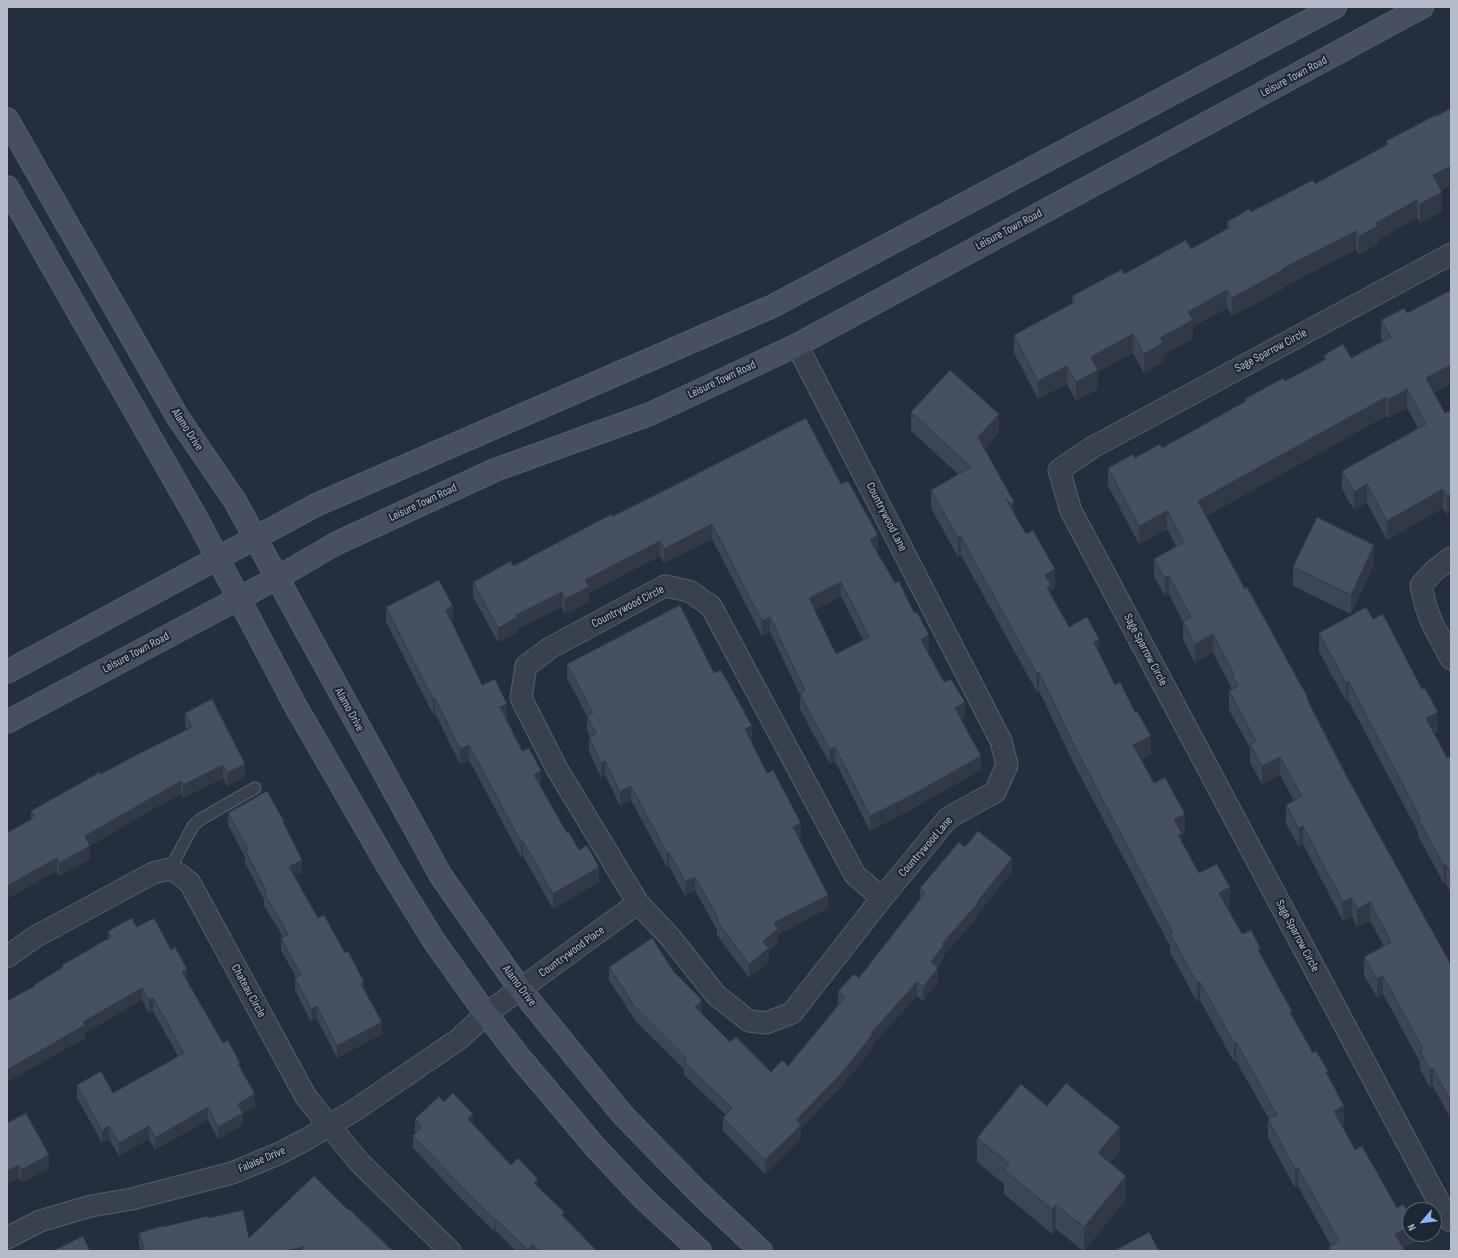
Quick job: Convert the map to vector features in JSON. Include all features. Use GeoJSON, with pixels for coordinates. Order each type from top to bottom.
{"type":"FeatureCollection","features":[{"type":"Feature","properties":{"kind":"main road"},"geometry":{"type":"LineString","coordinates":[[7,672],[316,505],[773,306],[1335,7]]}},
{"type":"Feature","properties":{"kind":"main road","name":"Leisure Town Road"},"geometry":{"type":"LineString","coordinates":[[7,722],[277,578],[334,544],[495,470],[650,414],[797,345],[1422,7]]}},
{"type":"Feature","properties":{"kind":"main road","name":"Alamo Drive"},"geometry":{"type":"LineString","coordinates":[[7,119],[177,416],[235,501],[442,876],[520,989],[622,1114],[697,1190],[761,1251]]}},
{"type":"Feature","properties":{"kind":"main road"},"geometry":{"type":"LineString","coordinates":[[7,187],[198,522],[295,705],[389,868],[434,941],[486,1014],[521,1059],[596,1148],[643,1198],[700,1251]]}},
{"type":"Feature","properties":{"kind":"street","name":"Sage Sparrow Circle"},"geometry":{"type":"LineString","coordinates":[[1451,254],[1093,447],[1059,470],[1071,511],[1451,1221]]}},
{"type":"Feature","properties":{"kind":"street","name":"Countrywood Lane"},"geometry":{"type":"LineString","coordinates":[[638,903],[670,937],[716,995],[749,1021],[766,1023],[792,1014],[882,898],[948,818],[994,792],[1007,765],[1001,741],[797,345]]}},
{"type":"Feature","properties":{"kind":"street"},"geometry":{"type":"LineString","coordinates":[[1451,558],[1434,570],[1421,585],[1425,604],[1432,622],[1451,659]]}},
{"type":"Feature","properties":{"kind":"street","name":"Countrywood Circle"},"geometry":{"type":"LineString","coordinates":[[638,903],[557,769],[521,698],[526,666],[550,648],[665,586],[689,591],[711,606],[855,874],[882,898]]}},
{"type":"Feature","properties":{"kind":"street"},"geometry":{"type":"LineString","coordinates":[[7,957],[35,937],[132,884],[153,873],[170,869]]}},
{"type":"Feature","properties":{"kind":"street","name":"Chateau Circle"},"geometry":{"type":"LineString","coordinates":[[170,869],[190,884],[306,1097],[359,1162],[450,1251]]}},
{"type":"Feature","properties":{"kind":"street","name":"Countrywood Place"},"geometry":{"type":"LineString","coordinates":[[486,1014],[638,903]]}},
{"type":"Feature","properties":{"kind":"street","name":"Falaise Drive"},"geometry":{"type":"LineString","coordinates":[[7,1238],[40,1221],[91,1206],[132,1199],[232,1173],[278,1154],[355,1110],[459,1039],[486,1014]]}},
{"type":"Feature","properties":{"kind":"lane"},"geometry":{"type":"LineString","coordinates":[[170,869],[193,826],[201,819],[255,788]]}},
{"type":"Feature","properties":{"kind":"building"},"geometry":{"type":"Polygon","coordinates":[[[1451,108],[1451,166],[1433,175],[1442,192],[1420,204],[1417,200],[1376,223],[1378,226],[1359,236],[1356,231],[1282,269],[1283,270],[1232,298],[1227,290],[1188,312],[1193,320],[1160,338],[1163,343],[1144,354],[1133,334],[1091,357],[1098,370],[1076,382],[1067,366],[1038,381],[1014,335],[1075,302],[1072,296],[1122,269],[1124,274],[1186,240],[1191,249],[1230,227],[1227,222],[1249,209],[1251,212],[1313,180],[1315,184],[1388,144],[1386,141],[1451,108]]]}},
{"type":"Feature","properties":{"kind":"building"},"geometry":{"type":"Polygon","coordinates":[[[1451,290],[1451,365],[1426,378],[1445,413],[1451,410],[1451,494],[1447,496],[1443,489],[1387,521],[1367,484],[1354,492],[1342,471],[1426,424],[1407,389],[1388,400],[1386,397],[1198,501],[1245,589],[1247,587],[1308,698],[1307,699],[1347,777],[1451,965],[1451,1097],[1449,1098],[1433,1068],[1430,1070],[1420,1051],[1423,1049],[1383,976],[1377,979],[1364,957],[1391,942],[1370,902],[1357,909],[1352,898],[1343,902],[1303,826],[1299,828],[1286,805],[1302,796],[1280,757],[1262,766],[1250,744],[1256,741],[1229,691],[1238,686],[1232,675],[1234,674],[1213,634],[1195,644],[1183,622],[1191,617],[1169,576],[1165,578],[1154,559],[1184,542],[1167,511],[1139,526],[1108,468],[1133,454],[1135,458],[1160,444],[1162,448],[1246,401],[1245,399],[1283,378],[1285,381],[1326,359],[1324,355],[1343,344],[1351,358],[1391,337],[1381,320],[1404,308],[1407,313],[1451,290]]]}},
{"type":"Feature","properties":{"kind":"building"},"geometry":{"type":"Polygon","coordinates":[[[950,370],[999,414],[978,437],[1014,502],[1011,504],[1006,499],[1026,534],[1033,530],[1055,569],[1045,575],[1051,585],[1047,588],[1069,627],[1087,617],[1099,639],[1094,642],[1115,685],[1120,682],[1135,712],[1137,711],[1151,736],[1133,745],[1154,783],[1165,777],[1185,814],[1174,820],[1182,833],[1178,835],[1199,873],[1217,864],[1230,887],[1219,893],[1242,934],[1251,930],[1261,949],[1258,950],[1292,1011],[1290,1012],[1313,1053],[1316,1051],[1328,1071],[1326,1072],[1344,1106],[1334,1111],[1355,1150],[1362,1146],[1397,1208],[1402,1205],[1402,1230],[1395,1234],[1405,1251],[1332,1251],[1329,1247],[1339,1241],[1298,1168],[1295,1169],[1268,1119],[1277,1115],[1236,1042],[1234,1043],[1200,982],[1197,983],[1170,934],[1173,933],[1074,745],[1039,672],[1037,674],[961,537],[958,538],[931,490],[971,467],[911,412],[950,370]]]}},
{"type":"Feature","properties":{"kind":"building"},"geometry":{"type":"Polygon","coordinates":[[[806,418],[841,484],[848,481],[878,535],[870,540],[895,583],[899,581],[914,613],[917,612],[929,635],[921,640],[944,682],[951,679],[965,702],[955,708],[981,756],[912,795],[870,816],[835,747],[830,750],[800,694],[805,691],[770,617],[762,621],[712,524],[664,549],[660,541],[585,580],[589,587],[565,599],[562,592],[516,615],[518,617],[498,628],[473,582],[511,561],[513,566],[612,514],[613,516],[806,418]],[[841,582],[809,598],[836,654],[869,637],[841,582]]]}},
{"type":"Feature","properties":{"kind":"building"},"geometry":{"type":"Polygon","coordinates":[[[1317,517],[1374,545],[1351,595],[1293,567],[1317,517]]]}},
{"type":"Feature","properties":{"kind":"building"},"geometry":{"type":"Polygon","coordinates":[[[439,580],[453,606],[446,610],[482,685],[495,679],[507,704],[500,707],[522,751],[529,748],[541,771],[534,775],[567,833],[569,832],[579,850],[587,845],[599,867],[553,894],[523,841],[521,842],[469,745],[460,749],[435,698],[433,699],[386,607],[439,580]]]}},
{"type":"Feature","properties":{"kind":"building"},"geometry":{"type":"Polygon","coordinates":[[[680,605],[714,673],[721,670],[752,726],[745,729],[767,773],[773,770],[801,823],[793,827],[828,895],[774,923],[778,929],[763,941],[769,948],[749,964],[717,921],[719,920],[695,877],[685,882],[669,852],[667,853],[631,786],[620,792],[605,761],[601,763],[589,737],[596,734],[587,716],[593,713],[567,664],[680,605]]]}},
{"type":"Feature","properties":{"kind":"building"},"geometry":{"type":"Polygon","coordinates":[[[1366,607],[1373,619],[1383,614],[1422,689],[1425,688],[1438,712],[1426,718],[1447,758],[1451,756],[1451,875],[1446,865],[1444,866],[1418,818],[1420,817],[1348,681],[1346,683],[1319,633],[1366,607]]]}},
{"type":"Feature","properties":{"kind":"building"},"geometry":{"type":"Polygon","coordinates":[[[212,699],[245,764],[227,773],[223,765],[183,785],[181,781],[85,836],[90,846],[59,863],[57,858],[7,886],[7,833],[35,817],[31,811],[100,772],[101,774],[192,727],[185,713],[212,699]]]}},
{"type":"Feature","properties":{"kind":"building"},"geometry":{"type":"Polygon","coordinates":[[[267,791],[284,821],[283,822],[302,860],[289,867],[318,918],[324,915],[345,953],[348,951],[364,982],[361,984],[382,1022],[337,1046],[317,1006],[311,1009],[295,978],[301,975],[281,938],[288,934],[264,893],[267,892],[245,850],[248,849],[228,813],[267,791]]]}},
{"type":"Feature","properties":{"kind":"building"},"geometry":{"type":"Polygon","coordinates":[[[978,831],[1012,858],[977,902],[978,903],[942,944],[944,945],[931,962],[938,968],[923,987],[917,982],[871,1033],[873,1034],[840,1075],[796,1120],[801,1125],[765,1160],[723,1118],[732,1108],[684,1062],[687,1059],[636,1008],[609,967],[652,938],[674,972],[702,1000],[695,1007],[730,1042],[736,1037],[771,1072],[782,1060],[788,1066],[845,997],[838,991],[854,974],[859,978],[925,893],[920,888],[959,842],[965,847],[978,831]]]}},
{"type":"Feature","properties":{"kind":"building"},"geometry":{"type":"Polygon","coordinates":[[[132,918],[137,927],[154,918],[171,950],[175,947],[187,969],[182,972],[223,1043],[228,1040],[240,1063],[238,1064],[255,1094],[238,1104],[243,1113],[218,1127],[208,1107],[155,1138],[149,1126],[119,1143],[109,1126],[102,1131],[77,1085],[101,1071],[113,1093],[184,1053],[153,998],[149,1000],[142,988],[83,1022],[85,1025],[7,1070],[7,1001],[35,986],[34,985],[63,967],[62,965],[111,937],[108,931],[132,918]]]}},
{"type":"Feature","properties":{"kind":"building"},"geometry":{"type":"Polygon","coordinates":[[[1066,1083],[1120,1127],[1098,1153],[1126,1176],[1084,1227],[1056,1205],[1052,1209],[1004,1170],[1009,1163],[977,1138],[1021,1084],[1047,1106],[1066,1083]]]}},
{"type":"Feature","properties":{"kind":"building"},"geometry":{"type":"Polygon","coordinates":[[[453,1093],[473,1114],[468,1119],[511,1165],[518,1158],[538,1179],[534,1183],[564,1212],[562,1215],[597,1251],[540,1251],[533,1244],[528,1250],[496,1219],[495,1220],[413,1136],[422,1127],[415,1119],[439,1096],[444,1102],[453,1093]]]}},
{"type":"Feature","properties":{"kind":"building"},"geometry":{"type":"Polygon","coordinates":[[[26,1113],[49,1155],[21,1170],[19,1165],[7,1171],[7,1123],[26,1113]]]}},
{"type":"Feature","properties":{"kind":"building"},"geometry":{"type":"Polygon","coordinates":[[[314,1176],[348,1210],[349,1209],[393,1251],[300,1251],[304,1247],[285,1251],[145,1251],[139,1233],[162,1226],[208,1216],[209,1218],[243,1210],[249,1238],[314,1176]]]}},
{"type":"Feature","properties":{"kind":"building"},"geometry":{"type":"Polygon","coordinates":[[[1149,1232],[1159,1251],[1114,1251],[1149,1232]]]}},
{"type":"Feature","properties":{"kind":"building"},"geometry":{"type":"Polygon","coordinates":[[[83,1236],[90,1251],[53,1251],[83,1236]]]}}]}
